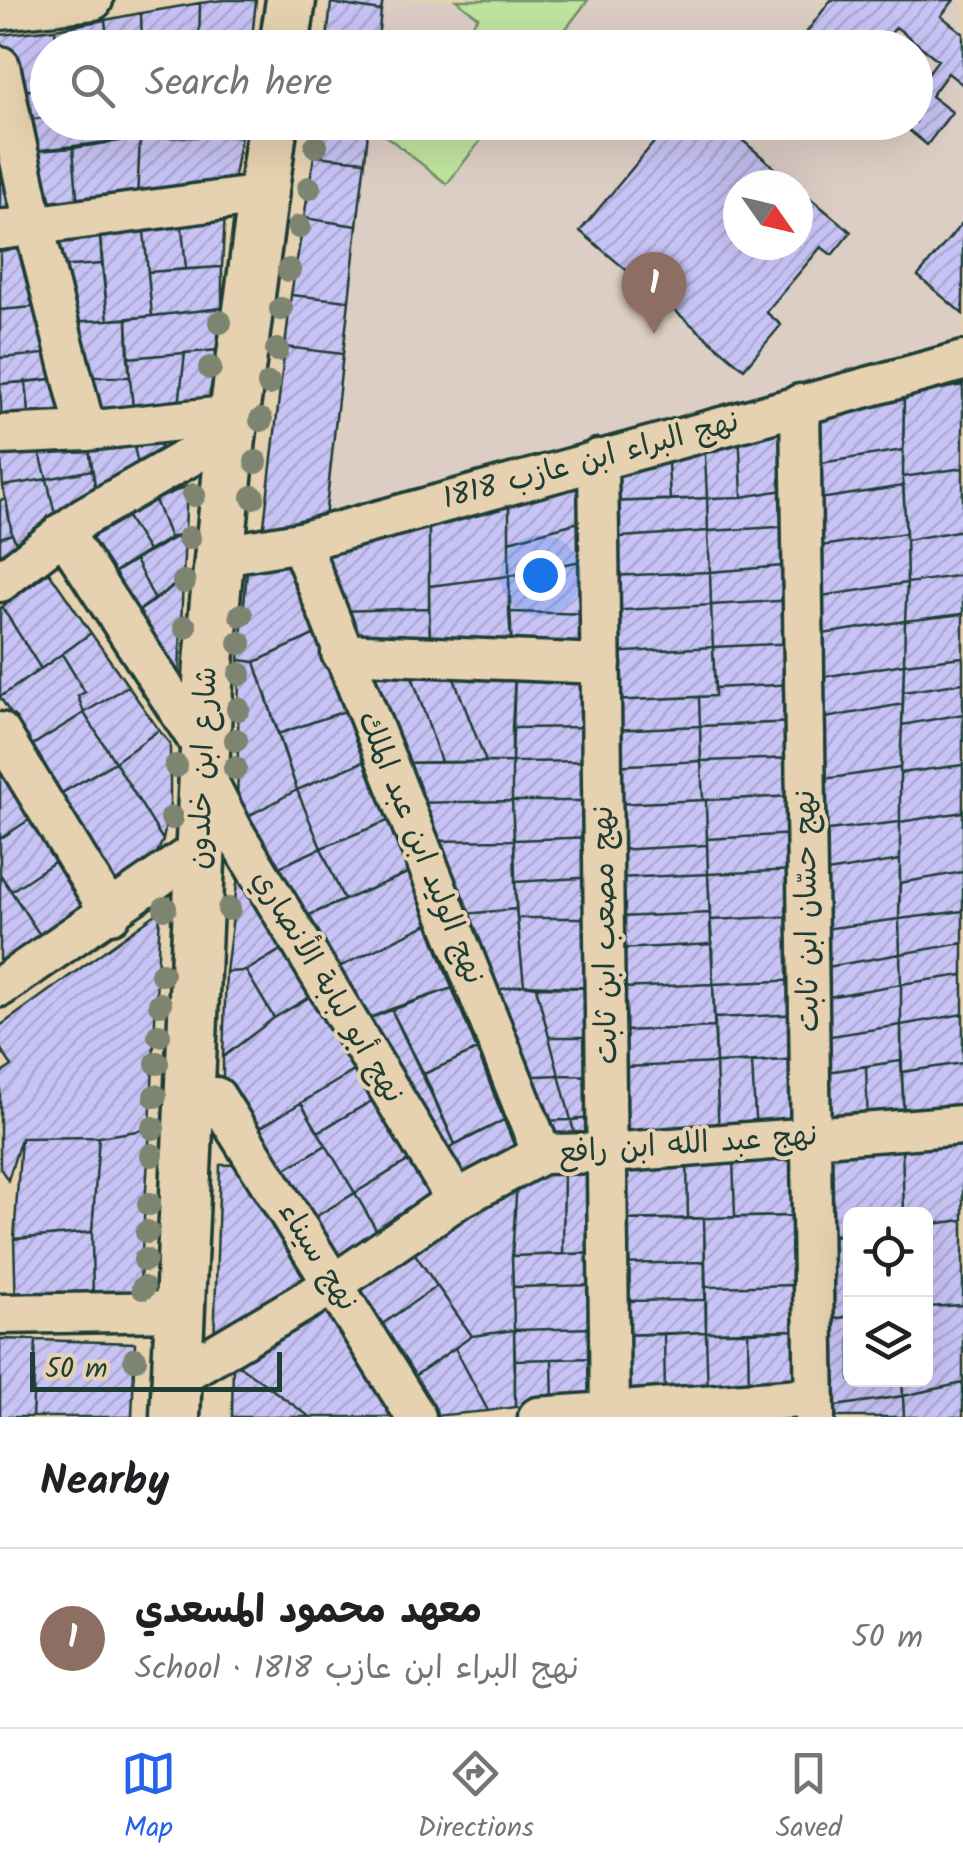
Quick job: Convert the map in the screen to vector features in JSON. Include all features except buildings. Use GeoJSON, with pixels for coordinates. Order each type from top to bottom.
{"type":"FeatureCollection","features":[{"type":"Feature","properties":{"kind":"street"},"geometry":{"type":"LineString","coordinates":[[0,10],[94,0]]}},
{"type":"Feature","properties":{"kind":"street"},"geometry":{"type":"LineString","coordinates":[[287,30],[291,0]]}},
{"type":"Feature","properties":{"kind":"street"},"geometry":{"type":"LineString","coordinates":[[0,66],[17,228],[86,431]]}},
{"type":"Feature","properties":{"kind":"street","name":"شارع ابن خلدون"},"geometry":{"type":"LineString","coordinates":[[175,1398],[202,759],[218,556],[270,140]]}},
{"type":"Feature","properties":{"kind":"street"},"geometry":{"type":"LineString","coordinates":[[17,228],[262,195]]}},
{"type":"Feature","properties":{"kind":"street","name":"نهج البراء ابن عازب 1818"},"geometry":{"type":"LineString","coordinates":[[218,556],[300,542],[963,361]]}},
{"type":"Feature","properties":{"kind":"street","name":"نهج حسّان ابن ثابت"},"geometry":{"type":"LineString","coordinates":[[800,404],[815,1407]]}},
{"type":"Feature","properties":{"kind":"street"},"geometry":{"type":"LineString","coordinates":[[0,436],[233,426]]}},
{"type":"Feature","properties":{"kind":"street"},"geometry":{"type":"LineString","coordinates":[[0,582],[84,517],[217,441],[233,426]]}},
{"type":"Feature","properties":{"kind":"street","name":"نهج مصعب ابن ثابت"},"geometry":{"type":"LineString","coordinates":[[598,459],[610,1411]]}},
{"type":"Feature","properties":{"kind":"street","name":"نهج أبو لبابة الأنصاري"},"geometry":{"type":"LineString","coordinates":[[63,532],[202,759],[234,832],[456,1200]]}},
{"type":"Feature","properties":{"kind":"street","name":"نهج الوليد ابن عبد الملك"},"geometry":{"type":"LineString","coordinates":[[300,542],[542,1154]]}},
{"type":"Feature","properties":{"kind":"street"},"geometry":{"type":"LineString","coordinates":[[341,653],[602,664]]}},
{"type":"Feature","properties":{"kind":"street"},"geometry":{"type":"LineString","coordinates":[[0,732],[111,914]]}},
{"type":"Feature","properties":{"kind":"street"},"geometry":{"type":"LineString","coordinates":[[0,987],[111,914],[201,848]]}},
{"type":"Feature","properties":{"kind":"street","name":"نهج سيناء"},"geometry":{"type":"LineString","coordinates":[[216,1097],[416,1417]]}},
{"type":"Feature","properties":{"kind":"street","name":"نهج عبد الله ابن رافع"},"geometry":{"type":"LineString","coordinates":[[175,1398],[456,1200],[542,1154],[609,1153],[963,1125]]}},
{"type":"Feature","properties":{"kind":"street"},"geometry":{"type":"LineString","coordinates":[[0,1314],[178,1311]]}},
{"type":"Feature","properties":{"kind":"street"},"geometry":{"type":"LineString","coordinates":[[538,1417],[610,1411],[815,1407]]}},
{"type":"Feature","properties":{"kind":"shaded area"},"geometry":{"type":"Polygon","coordinates":[[[383,0],[963,0],[963,356],[325,518],[367,140],[933,140],[933,30],[379,30],[383,0]]]}},
{"type":"Feature","properties":{"kind":"green space"},"geometry":{"type":"Polygon","coordinates":[[[456,0],[588,0],[565,30],[468,30],[478,17],[456,0]]]}},
{"type":"Feature","properties":{"kind":"green space"},"geometry":{"type":"Polygon","coordinates":[[[391,140],[481,140],[447,184],[391,140]]]}},
{"type":"Feature","properties":{"kind":"place","name":"معهد محمود المسعدي"},"geometry":{"type":"Point","coordinates":[654,334]}}]}
